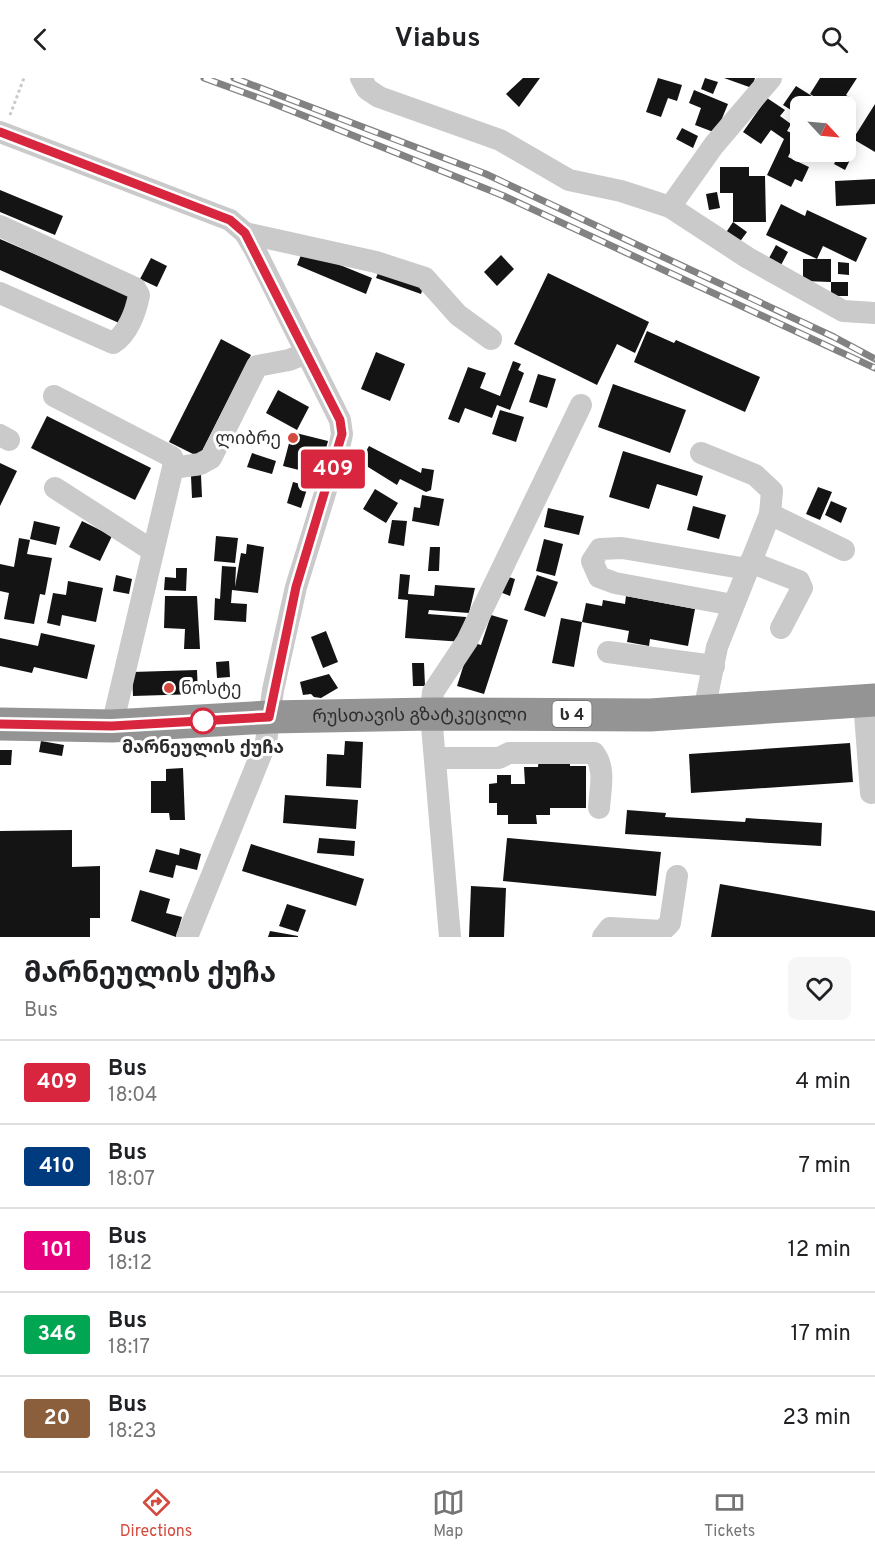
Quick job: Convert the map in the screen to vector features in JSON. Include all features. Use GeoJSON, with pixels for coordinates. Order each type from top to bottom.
{"type":"FeatureCollection","features":[{"type":"Feature","properties":{"kind":"highway","name":"რუსთავის გზატკეცილი"},"geometry":{"type":"LineString","coordinates":[[0,724],[112,726],[269,717],[431,714],[650,715],[870,700]]}},
{"type":"Feature","properties":{"kind":"street"},"geometry":{"type":"LineString","coordinates":[[361,78],[367,89],[379,97],[500,140],[569,180],[621,191],[670,207],[748,258],[843,311],[875,311]]}},
{"type":"Feature","properties":{"kind":"street"},"geometry":{"type":"LineString","coordinates":[[670,207],[714,145],[769,79]]}},
{"type":"Feature","properties":{"kind":"street"},"geometry":{"type":"LineString","coordinates":[[1,133],[230,220],[245,233],[340,420],[342,434],[296,587],[269,717],[266,742],[187,937]]}},
{"type":"Feature","properties":{"kind":"street"},"geometry":{"type":"LineString","coordinates":[[0,226],[135,288],[139,295],[136,307],[121,338],[113,343],[0,293]]}},
{"type":"Feature","properties":{"kind":"street"},"geometry":{"type":"LineString","coordinates":[[245,233],[376,262],[425,278],[458,315],[491,339]]}},
{"type":"Feature","properties":{"kind":"street"},"geometry":{"type":"LineString","coordinates":[[173,468],[200,464],[211,458],[257,366],[289,360],[307,353]]}},
{"type":"Feature","properties":{"kind":"street"},"geometry":{"type":"LineString","coordinates":[[54,396],[172,458],[173,468],[112,726]]}},
{"type":"Feature","properties":{"kind":"street"},"geometry":{"type":"LineString","coordinates":[[450,937],[431,714],[433,692],[468,641],[581,405]]}},
{"type":"Feature","properties":{"kind":"street"},"geometry":{"type":"LineString","coordinates":[[701,453],[755,475],[772,491],[770,514],[717,647],[704,711]]}},
{"type":"Feature","properties":{"kind":"street"},"geometry":{"type":"LineString","coordinates":[[56,488],[153,551]]}},
{"type":"Feature","properties":{"kind":"street"},"geometry":{"type":"LineString","coordinates":[[770,514],[844,550]]}},
{"type":"Feature","properties":{"kind":"street"},"geometry":{"type":"LineString","coordinates":[[733,605],[615,583],[599,577],[592,561],[600,549],[622,548],[748,566],[799,581],[802,588],[781,628]]}},
{"type":"Feature","properties":{"kind":"street"},"geometry":{"type":"LineString","coordinates":[[608,652],[714,666]]}},
{"type":"Feature","properties":{"kind":"street"},"geometry":{"type":"LineString","coordinates":[[870,700],[871,793]]}},
{"type":"Feature","properties":{"kind":"street"},"geometry":{"type":"LineString","coordinates":[[435,758],[499,758],[509,753],[594,753],[600,761],[602,772],[599,808]]}},
{"type":"Feature","properties":{"kind":"street"},"geometry":{"type":"LineString","coordinates":[[603,937],[610,928],[662,931],[670,923],[677,876]]}},
{"type":"Feature","properties":{"kind":"path"},"geometry":{"type":"LineString","coordinates":[[1,133],[24,78]]}},
{"type":"Feature","properties":{"kind":"building"},"geometry":{"type":"Polygon","coordinates":[[[523,78],[540,78],[519,107],[506,94],[523,78]]]}},
{"type":"Feature","properties":{"kind":"building"},"geometry":{"type":"Polygon","coordinates":[[[658,78],[682,85],[677,101],[668,98],[661,117],[646,112],[658,78]]]}},
{"type":"Feature","properties":{"kind":"building"},"geometry":{"type":"Polygon","coordinates":[[[705,78],[718,82],[713,94],[701,89],[705,78]]]}},
{"type":"Feature","properties":{"kind":"building"},"geometry":{"type":"Polygon","coordinates":[[[724,78],[755,78],[752,88],[724,78]]]}},
{"type":"Feature","properties":{"kind":"building"},"geometry":{"type":"Polygon","coordinates":[[[820,78],[857,78],[846,95],[848,96],[813,96],[810,94],[820,78]]]}},
{"type":"Feature","properties":{"kind":"building"},"geometry":{"type":"Polygon","coordinates":[[[796,86],[812,96],[790,96],[790,109],[783,105],[796,86]]]}},
{"type":"Feature","properties":{"kind":"building"},"geometry":{"type":"Polygon","coordinates":[[[694,90],[728,104],[716,133],[695,125],[701,108],[689,103],[694,90]]]}},
{"type":"Feature","properties":{"kind":"building"},"geometry":{"type":"Polygon","coordinates":[[[767,98],[785,110],[780,116],[790,123],[787,131],[790,132],[788,157],[790,162],[798,162],[809,167],[802,182],[795,179],[791,187],[767,175],[784,139],[771,130],[761,144],[743,132],[767,98]]]}},
{"type":"Feature","properties":{"kind":"building"},"geometry":{"type":"Polygon","coordinates":[[[875,104],[875,152],[856,141],[856,134],[875,104]]]}},
{"type":"Feature","properties":{"kind":"building"},"geometry":{"type":"Polygon","coordinates":[[[682,128],[698,136],[693,148],[676,139],[682,128]]]}},
{"type":"Feature","properties":{"kind":"building"},"geometry":{"type":"Polygon","coordinates":[[[835,162],[849,162],[845,170],[834,164],[835,162]]]}},
{"type":"Feature","properties":{"kind":"building"},"geometry":{"type":"Polygon","coordinates":[[[720,167],[749,167],[749,176],[765,176],[766,222],[733,222],[733,193],[720,193],[720,167]]]}},
{"type":"Feature","properties":{"kind":"building"},"geometry":{"type":"Polygon","coordinates":[[[875,179],[875,204],[836,206],[835,181],[875,179]]]}},
{"type":"Feature","properties":{"kind":"building"},"geometry":{"type":"Polygon","coordinates":[[[0,190],[63,216],[55,235],[0,212],[0,190]]]}},
{"type":"Feature","properties":{"kind":"building"},"geometry":{"type":"Polygon","coordinates":[[[717,192],[720,208],[709,210],[706,194],[717,192]]]}},
{"type":"Feature","properties":{"kind":"building"},"geometry":{"type":"Polygon","coordinates":[[[781,204],[805,216],[807,210],[867,238],[856,262],[823,246],[817,259],[766,235],[781,204]]]}},
{"type":"Feature","properties":{"kind":"building"},"geometry":{"type":"Polygon","coordinates":[[[733,222],[747,232],[736,247],[723,237],[733,222]]]}},
{"type":"Feature","properties":{"kind":"building"},"geometry":{"type":"Polygon","coordinates":[[[0,239],[131,296],[119,323],[0,270],[0,239]]]}},
{"type":"Feature","properties":{"kind":"building"},"geometry":{"type":"Polygon","coordinates":[[[776,245],[788,252],[780,267],[768,260],[776,245]]]}},
{"type":"Feature","properties":{"kind":"building"},"geometry":{"type":"Polygon","coordinates":[[[303,250],[372,278],[366,294],[297,265],[303,250]]]}},
{"type":"Feature","properties":{"kind":"building"},"geometry":{"type":"Polygon","coordinates":[[[501,255],[514,269],[497,286],[484,272],[501,255]]]}},
{"type":"Feature","properties":{"kind":"building"},"geometry":{"type":"Polygon","coordinates":[[[151,258],[167,266],[157,287],[140,279],[151,258]]]}},
{"type":"Feature","properties":{"kind":"building"},"geometry":{"type":"Polygon","coordinates":[[[803,259],[831,259],[831,282],[803,281],[803,259]]]}},
{"type":"Feature","properties":{"kind":"building"},"geometry":{"type":"Polygon","coordinates":[[[838,262],[849,263],[849,275],[838,274],[838,262]]]}},
{"type":"Feature","properties":{"kind":"building"},"geometry":{"type":"Polygon","coordinates":[[[380,268],[424,284],[421,294],[376,278],[380,268]]]}},
{"type":"Feature","properties":{"kind":"building"},"geometry":{"type":"Polygon","coordinates":[[[548,273],[649,322],[635,353],[617,344],[597,385],[514,344],[548,273]]]}},
{"type":"Feature","properties":{"kind":"building"},"geometry":{"type":"Polygon","coordinates":[[[831,282],[848,282],[848,296],[831,296],[831,282]]]}},
{"type":"Feature","properties":{"kind":"building"},"geometry":{"type":"Polygon","coordinates":[[[647,331],[674,343],[676,340],[760,377],[745,412],[634,362],[647,331]]]}},
{"type":"Feature","properties":{"kind":"building"},"geometry":{"type":"Polygon","coordinates":[[[221,339],[251,355],[199,457],[169,442],[221,339]]]}},
{"type":"Feature","properties":{"kind":"building"},"geometry":{"type":"Polygon","coordinates":[[[376,352],[405,364],[390,401],[361,389],[376,352]]]}},
{"type":"Feature","properties":{"kind":"building"},"geometry":{"type":"Polygon","coordinates":[[[513,361],[521,364],[518,370],[524,373],[510,410],[497,405],[492,418],[465,408],[459,423],[448,419],[468,367],[486,373],[480,388],[500,396],[513,361]]]}},
{"type":"Feature","properties":{"kind":"building"},"geometry":{"type":"Polygon","coordinates":[[[538,374],[556,379],[547,408],[529,402],[538,374]]]}},
{"type":"Feature","properties":{"kind":"building"},"geometry":{"type":"Polygon","coordinates":[[[613,384],[686,410],[670,453],[598,427],[613,384]]]}},
{"type":"Feature","properties":{"kind":"building"},"geometry":{"type":"Polygon","coordinates":[[[278,390],[309,407],[297,430],[266,413],[278,390]]]}},
{"type":"Feature","properties":{"kind":"building"},"geometry":{"type":"Polygon","coordinates":[[[500,410],[524,417],[516,442],[492,434],[500,410]]]}},
{"type":"Feature","properties":{"kind":"building"},"geometry":{"type":"Polygon","coordinates":[[[47,416],[151,468],[135,500],[31,448],[47,416]]]}},
{"type":"Feature","properties":{"kind":"building"},"geometry":{"type":"Polygon","coordinates":[[[292,432],[328,441],[319,475],[283,466],[292,432]]]}},
{"type":"Feature","properties":{"kind":"building"},"geometry":{"type":"Polygon","coordinates":[[[369,446],[421,473],[422,468],[434,470],[431,490],[426,492],[400,479],[397,485],[360,462],[369,446]]]}},
{"type":"Feature","properties":{"kind":"building"},"geometry":{"type":"Polygon","coordinates":[[[623,451],[703,476],[697,496],[657,484],[649,509],[609,497],[623,451]]]}},
{"type":"Feature","properties":{"kind":"building"},"geometry":{"type":"Polygon","coordinates":[[[252,453],[276,461],[272,474],[247,467],[252,453]]]}},
{"type":"Feature","properties":{"kind":"building"},"geometry":{"type":"Polygon","coordinates":[[[0,463],[17,471],[0,506],[0,463]]]}},
{"type":"Feature","properties":{"kind":"building"},"geometry":{"type":"Polygon","coordinates":[[[201,475],[202,497],[192,498],[191,476],[201,475]]]}},
{"type":"Feature","properties":{"kind":"building"},"geometry":{"type":"Polygon","coordinates":[[[293,482],[308,486],[301,508],[287,503],[293,482]]]}},
{"type":"Feature","properties":{"kind":"building"},"geometry":{"type":"Polygon","coordinates":[[[818,487],[832,492],[820,520],[806,514],[818,487]]]}},
{"type":"Feature","properties":{"kind":"building"},"geometry":{"type":"Polygon","coordinates":[[[375,489],[398,503],[386,523],[363,509],[375,489]]]}},
{"type":"Feature","properties":{"kind":"building"},"geometry":{"type":"Polygon","coordinates":[[[422,495],[444,499],[439,526],[412,521],[414,507],[420,508],[422,495]]]}},
{"type":"Feature","properties":{"kind":"building"},"geometry":{"type":"Polygon","coordinates":[[[831,501],[847,508],[841,523],[825,515],[831,501]]]}},
{"type":"Feature","properties":{"kind":"building"},"geometry":{"type":"Polygon","coordinates":[[[693,506],[726,515],[719,539],[687,530],[693,506]]]}},
{"type":"Feature","properties":{"kind":"building"},"geometry":{"type":"Polygon","coordinates":[[[548,508],[584,516],[579,535],[544,527],[548,508]]]}},
{"type":"Feature","properties":{"kind":"building"},"geometry":{"type":"Polygon","coordinates":[[[392,520],[407,521],[404,546],[388,543],[392,520]]]}},
{"type":"Feature","properties":{"kind":"building"},"geometry":{"type":"Polygon","coordinates":[[[34,521],[60,527],[56,545],[30,539],[34,521]]]}},
{"type":"Feature","properties":{"kind":"building"},"geometry":{"type":"Polygon","coordinates":[[[82,521],[112,536],[100,561],[69,547],[82,521]]]}},
{"type":"Feature","properties":{"kind":"building"},"geometry":{"type":"Polygon","coordinates":[[[216,536],[238,538],[235,563],[214,561],[216,536]]]}},
{"type":"Feature","properties":{"kind":"building"},"geometry":{"type":"Polygon","coordinates":[[[19,538],[30,540],[27,554],[52,558],[45,595],[40,594],[34,624],[4,619],[9,593],[0,591],[0,564],[14,567],[19,538]]]}},
{"type":"Feature","properties":{"kind":"building"},"geometry":{"type":"Polygon","coordinates":[[[544,539],[563,544],[555,576],[536,571],[544,539]]]}},
{"type":"Feature","properties":{"kind":"building"},"geometry":{"type":"Polygon","coordinates":[[[247,544],[264,547],[258,593],[232,590],[231,603],[247,604],[246,622],[214,620],[215,598],[220,599],[222,566],[236,567],[235,587],[241,553],[246,554],[247,544]]]}},
{"type":"Feature","properties":{"kind":"building"},"geometry":{"type":"Polygon","coordinates":[[[430,547],[440,547],[439,571],[428,571],[430,547]]]}},
{"type":"Feature","properties":{"kind":"building"},"geometry":{"type":"Polygon","coordinates":[[[176,568],[187,568],[186,591],[164,590],[165,577],[176,578],[176,568]]]}},
{"type":"Feature","properties":{"kind":"building"},"geometry":{"type":"Polygon","coordinates":[[[400,574],[410,575],[408,594],[434,596],[435,585],[475,588],[469,613],[429,610],[428,614],[466,617],[464,642],[405,638],[408,600],[398,599],[400,574]]]}},
{"type":"Feature","properties":{"kind":"building"},"geometry":{"type":"Polygon","coordinates":[[[116,575],[132,579],[129,594],[113,591],[116,575]]]}},
{"type":"Feature","properties":{"kind":"building"},"geometry":{"type":"Polygon","coordinates":[[[537,575],[558,582],[545,617],[524,610],[537,575]]]}},
{"type":"Feature","properties":{"kind":"building"},"geometry":{"type":"Polygon","coordinates":[[[506,576],[515,579],[510,596],[500,592],[506,576]]]}},
{"type":"Feature","properties":{"kind":"building"},"geometry":{"type":"Polygon","coordinates":[[[68,581],[103,588],[96,622],[62,615],[60,626],[47,623],[53,593],[66,595],[68,581]]]}},
{"type":"Feature","properties":{"kind":"building"},"geometry":{"type":"Polygon","coordinates":[[[165,596],[197,596],[200,649],[184,649],[185,629],[164,628],[165,596]]]}},
{"type":"Feature","properties":{"kind":"building"},"geometry":{"type":"Polygon","coordinates":[[[626,596],[695,609],[688,646],[650,639],[649,646],[627,642],[629,631],[582,622],[586,603],[602,606],[603,600],[625,604],[626,596]]]}},
{"type":"Feature","properties":{"kind":"building"},"geometry":{"type":"Polygon","coordinates":[[[491,615],[508,620],[484,694],[457,686],[471,642],[481,645],[491,615]]]}},
{"type":"Feature","properties":{"kind":"building"},"geometry":{"type":"Polygon","coordinates":[[[561,618],[582,622],[574,667],[552,663],[561,618]]]}},
{"type":"Feature","properties":{"kind":"building"},"geometry":{"type":"Polygon","coordinates":[[[326,631],[338,662],[323,668],[311,637],[326,631]]]}},
{"type":"Feature","properties":{"kind":"building"},"geometry":{"type":"Polygon","coordinates":[[[41,633],[95,645],[87,679],[34,667],[32,673],[0,666],[0,638],[38,646],[41,633]]]}},
{"type":"Feature","properties":{"kind":"building"},"geometry":{"type":"Polygon","coordinates":[[[229,661],[230,677],[217,678],[216,662],[229,661]]]}},
{"type":"Feature","properties":{"kind":"building"},"geometry":{"type":"Polygon","coordinates":[[[412,663],[424,663],[425,686],[413,686],[412,663]]]}},
{"type":"Feature","properties":{"kind":"building"},"geometry":{"type":"Polygon","coordinates":[[[197,670],[198,694],[133,696],[132,672],[197,670]]]}},
{"type":"Feature","properties":{"kind":"building"},"geometry":{"type":"Polygon","coordinates":[[[329,674],[338,688],[321,698],[311,694],[303,695],[300,682],[329,674]]]}},
{"type":"Feature","properties":{"kind":"building"},"geometry":{"type":"Polygon","coordinates":[[[41,741],[64,745],[62,756],[39,752],[41,741]]]}},
{"type":"Feature","properties":{"kind":"building"},"geometry":{"type":"Polygon","coordinates":[[[345,741],[363,742],[361,788],[326,786],[327,754],[344,755],[345,741]]]}},
{"type":"Feature","properties":{"kind":"building"},"geometry":{"type":"Polygon","coordinates":[[[850,743],[853,782],[691,793],[689,754],[850,743]]]}},
{"type":"Feature","properties":{"kind":"building"},"geometry":{"type":"Polygon","coordinates":[[[0,750],[12,750],[11,765],[0,765],[0,750]]]}},
{"type":"Feature","properties":{"kind":"building"},"geometry":{"type":"Polygon","coordinates":[[[539,757],[570,757],[570,766],[586,766],[586,808],[550,808],[550,815],[536,815],[537,824],[508,824],[508,815],[497,815],[497,803],[489,803],[489,784],[497,783],[497,775],[511,775],[511,784],[525,784],[524,767],[538,767],[539,757]]]}},
{"type":"Feature","properties":{"kind":"building"},"geometry":{"type":"Polygon","coordinates":[[[183,768],[185,820],[170,820],[169,813],[151,813],[151,781],[166,781],[166,769],[183,768]]]}},
{"type":"Feature","properties":{"kind":"building"},"geometry":{"type":"Polygon","coordinates":[[[285,795],[358,800],[356,829],[283,823],[285,795]]]}},
{"type":"Feature","properties":{"kind":"building"},"geometry":{"type":"Polygon","coordinates":[[[627,810],[666,813],[665,817],[745,822],[746,818],[822,823],[821,846],[625,834],[627,810]]]}},
{"type":"Feature","properties":{"kind":"building"},"geometry":{"type":"Polygon","coordinates":[[[72,830],[72,867],[100,866],[100,918],[90,918],[90,937],[0,937],[0,831],[72,830]]]}},
{"type":"Feature","properties":{"kind":"building"},"geometry":{"type":"Polygon","coordinates":[[[319,838],[355,841],[354,856],[317,853],[319,838]]]}},
{"type":"Feature","properties":{"kind":"building"},"geometry":{"type":"Polygon","coordinates":[[[507,838],[661,852],[656,896],[503,881],[507,838]]]}},
{"type":"Feature","properties":{"kind":"building"},"geometry":{"type":"Polygon","coordinates":[[[251,844],[364,879],[356,906],[242,871],[251,844]]]}},
{"type":"Feature","properties":{"kind":"building"},"geometry":{"type":"Polygon","coordinates":[[[180,848],[201,854],[197,870],[176,865],[173,878],[149,872],[156,849],[179,855],[180,848]]]}},
{"type":"Feature","properties":{"kind":"building"},"geometry":{"type":"Polygon","coordinates":[[[720,884],[875,911],[875,937],[711,937],[720,884]]]}},
{"type":"Feature","properties":{"kind":"building"},"geometry":{"type":"Polygon","coordinates":[[[471,886],[506,888],[504,937],[469,937],[471,886]]]}},
{"type":"Feature","properties":{"kind":"building"},"geometry":{"type":"Polygon","coordinates":[[[140,890],[170,899],[166,913],[182,917],[176,937],[131,921],[140,890]]]}},
{"type":"Feature","properties":{"kind":"building"},"geometry":{"type":"Polygon","coordinates":[[[287,904],[306,910],[298,932],[279,926],[287,904]]]}},
{"type":"Feature","properties":{"kind":"building"},"geometry":{"type":"Polygon","coordinates":[[[270,931],[298,936],[298,937],[268,937],[270,931]]]}},
{"type":"Feature","properties":{"kind":"railway"},"geometry":{"type":"LineString","coordinates":[[204,78],[504,196],[875,368]]}},
{"type":"Feature","properties":{"kind":"railway"},"geometry":{"type":"LineString","coordinates":[[234,78],[486,174],[834,337],[875,359]]}},
{"type":"Feature","properties":{"kind":"bus line","name":"409"},"geometry":{"type":"LineString","coordinates":[[0,132],[230,220],[245,233],[340,420],[342,434],[296,587],[269,717],[112,726],[0,724]]}},
{"type":"Feature","properties":{"kind":"place","name":"ლიბრე"},"geometry":{"type":"Point","coordinates":[293,438]}},
{"type":"Feature","properties":{"kind":"place","name":"ნოსტე"},"geometry":{"type":"Point","coordinates":[169,688]}},
{"type":"Feature","properties":{"kind":"place","name":"მარნეულის ქუჩა"},"geometry":{"type":"Point","coordinates":[203,721]}}]}
